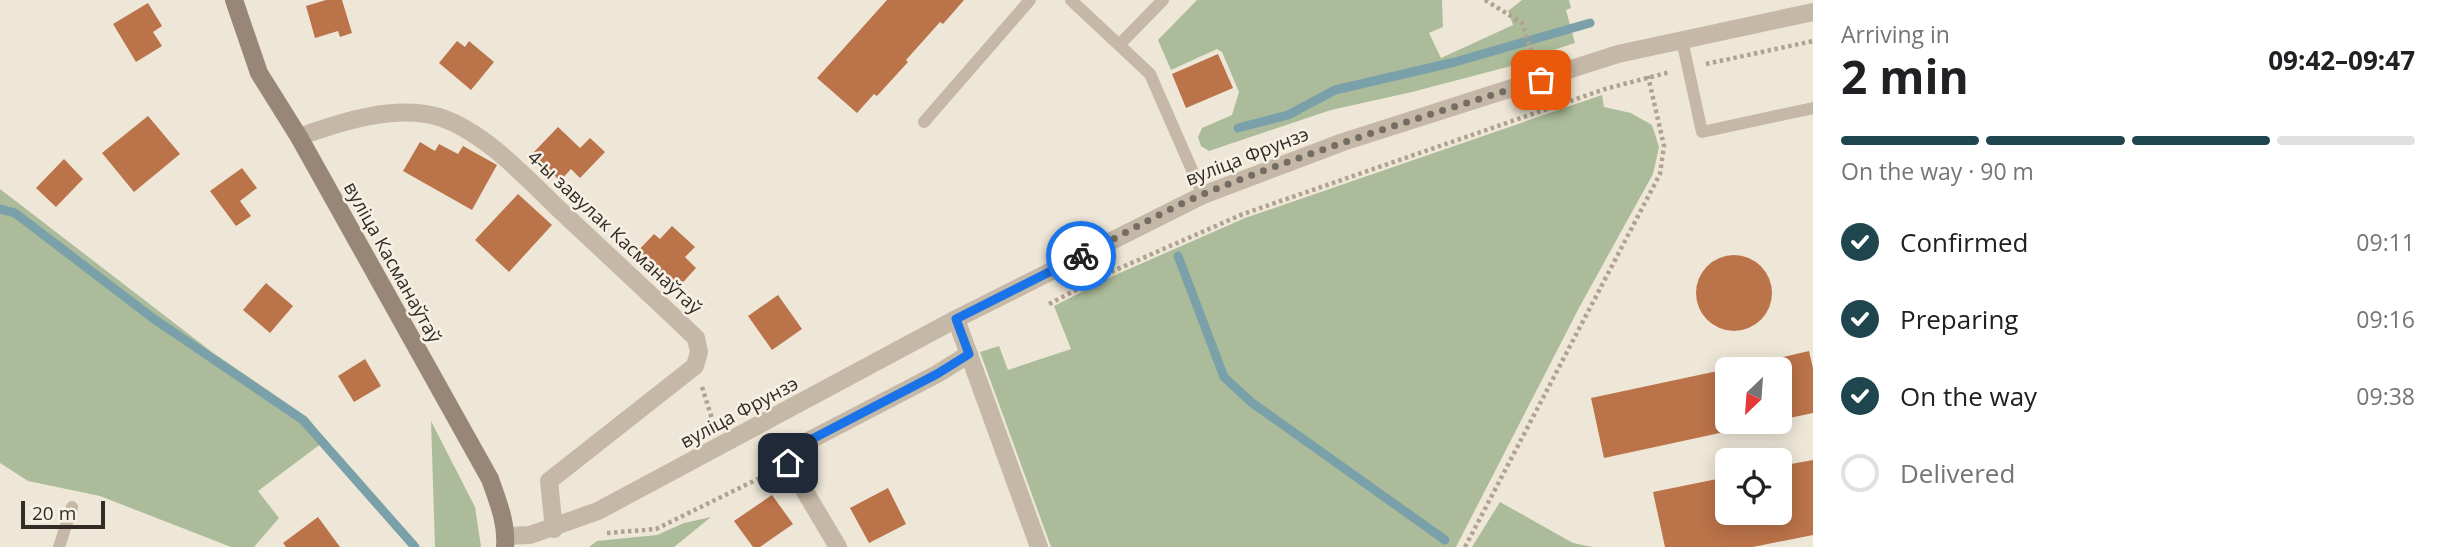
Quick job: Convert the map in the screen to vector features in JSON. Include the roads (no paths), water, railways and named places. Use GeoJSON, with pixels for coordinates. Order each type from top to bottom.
{"type":"FeatureCollection","features":[{"type":"Feature","properties":{"kind":"main road","name":"вуліца Касманаўтаў"},"geometry":{"type":"LineString","coordinates":[[234,0],[259,73],[299,137],[490,479],[502,510],[505,542]]}},
{"type":"Feature","properties":{"kind":"street","name":"вуліца Фрунзэ"},"geometry":{"type":"LineString","coordinates":[[505,542],[554,529],[598,511],[956,319],[1203,195],[1343,142],[1641,48],[1813,12]]}},
{"type":"Feature","properties":{"kind":"street","name":"4-ы завулак Касманаўтаў"},"geometry":{"type":"LineString","coordinates":[[299,137],[348,120],[413,113],[438,117],[463,128],[503,157],[696,338],[699,352],[695,366],[549,481],[554,529]]}},
{"type":"Feature","properties":{"kind":"street"},"geometry":{"type":"LineString","coordinates":[[956,319],[1039,547]]}},
{"type":"Feature","properties":{"kind":"street"},"geometry":{"type":"LineString","coordinates":[[838,547],[788,463],[791,450],[937,374],[969,354]]}},
{"type":"Feature","properties":{"kind":"lane"},"geometry":{"type":"LineString","coordinates":[[924,122],[1030,0]]}},
{"type":"Feature","properties":{"kind":"lane"},"geometry":{"type":"LineString","coordinates":[[1071,0],[1150,74],[1203,195]]}},
{"type":"Feature","properties":{"kind":"lane"},"geometry":{"type":"LineString","coordinates":[[1120,44],[1163,0]]}},
{"type":"Feature","properties":{"kind":"lane"},"geometry":{"type":"LineString","coordinates":[[1682,40],[1702,132],[1813,108]]}},
{"type":"Feature","properties":{"kind":"lane"},"geometry":{"type":"LineString","coordinates":[[59,547],[72,507]]}},
{"type":"Feature","properties":{"kind":"waterway"},"geometry":{"type":"LineString","coordinates":[[1238,128],[1288,115],[1335,90],[1455,62],[1590,23]]}},
{"type":"Feature","properties":{"kind":"waterway"},"geometry":{"type":"LineString","coordinates":[[0,209],[15,213],[154,319],[303,420],[415,547]]}},
{"type":"Feature","properties":{"kind":"waterway"},"geometry":{"type":"LineString","coordinates":[[1178,256],[1224,377],[1251,402],[1445,540]]}}]}
